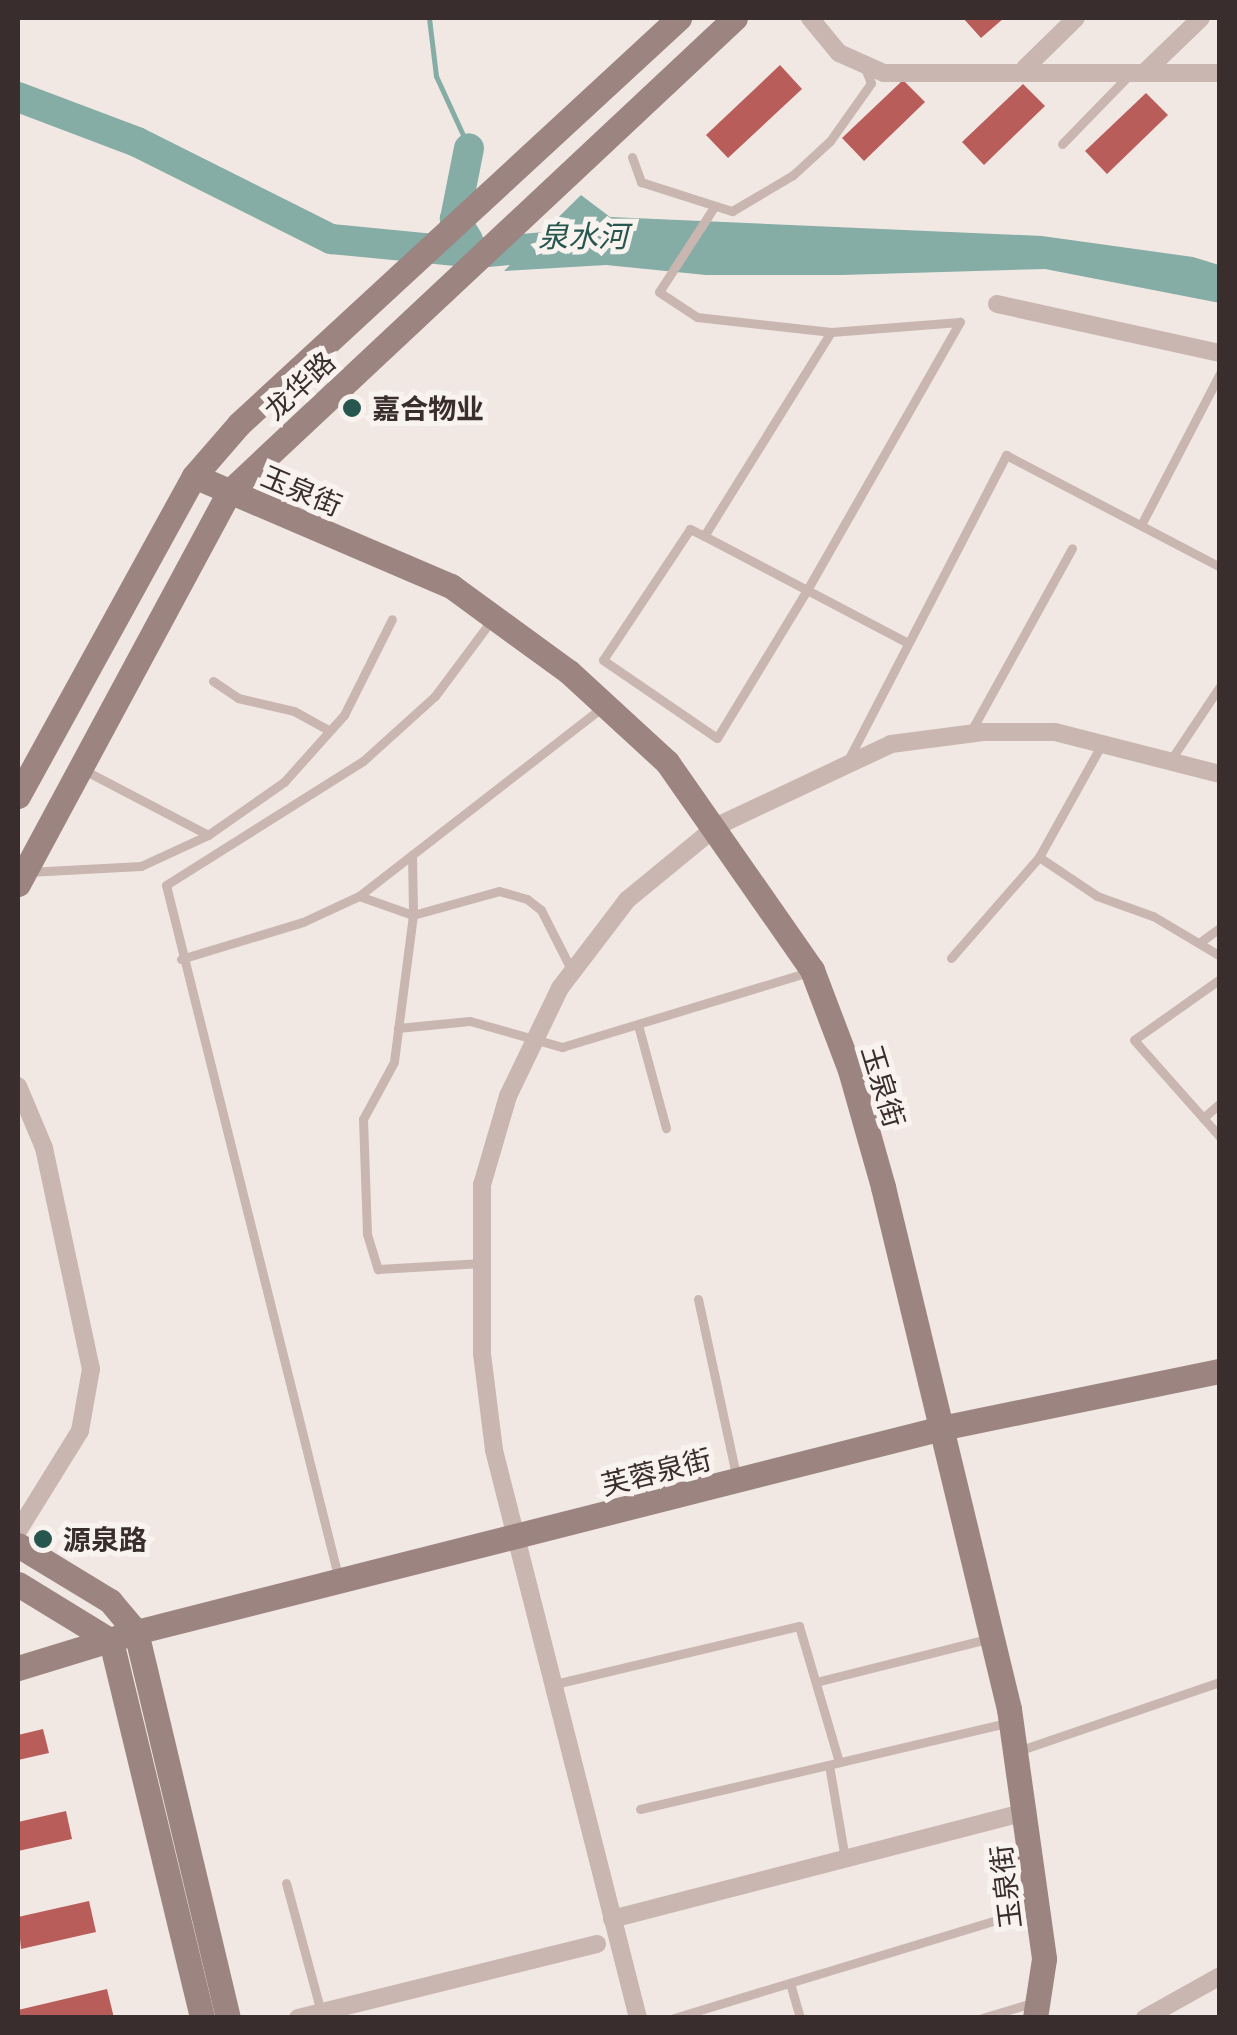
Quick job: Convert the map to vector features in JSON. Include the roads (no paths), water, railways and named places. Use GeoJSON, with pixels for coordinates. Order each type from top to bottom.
{"type":"FeatureCollection","features":[{"type":"Feature","properties":{"kind":"street","name":"龙华路"},"geometry":{"type":"LineString","coordinates":[[18,796],[194,476],[239,424],[679,18]]}},
{"type":"Feature","properties":{"kind":"street","name":"龙华路"},"geometry":{"type":"LineString","coordinates":[[21,878],[230,491],[735,18]]}},
{"type":"Feature","properties":{"kind":"street"},"geometry":{"type":"LineString","coordinates":[[810,18],[839,53],[884,73],[1025,68],[1220,73]]}},
{"type":"Feature","properties":{"kind":"street"},"geometry":{"type":"LineString","coordinates":[[1025,68],[1076,18]]}},
{"type":"Feature","properties":{"kind":"street"},"geometry":{"type":"LineString","coordinates":[[1140,71],[1201,18]]}},
{"type":"Feature","properties":{"kind":"street"},"geometry":{"type":"LineString","coordinates":[[997,304],[1220,353]]}},
{"type":"Feature","properties":{"kind":"street","name":"玉泉街"},"geometry":{"type":"LineString","coordinates":[[194,476],[452,586],[496,615],[667,762],[718,826],[812,970],[850,1070],[946,1428],[1012,1722],[1044,1959],[1037,2010]]}},
{"type":"Feature","properties":{"kind":"street"},"geometry":{"type":"LineString","coordinates":[[638,2018],[514,1538],[486,1392],[482,1185],[508,1096],[572,971],[627,900],[718,826],[890,744],[970,734],[1055,732],[1220,774]]}},
{"type":"Feature","properties":{"kind":"street"},"geometry":{"type":"LineString","coordinates":[[18,1086],[44,1148],[90,1370],[80,1430],[26,1500],[18,1530]]}},
{"type":"Feature","properties":{"kind":"street","name":"芙蓉泉街"},"geometry":{"type":"LineString","coordinates":[[18,1668],[136,1632],[946,1428],[1220,1371]]}},
{"type":"Feature","properties":{"kind":"street"},"geometry":{"type":"LineString","coordinates":[[18,1545],[110,1600],[136,1632],[228,2018]]}},
{"type":"Feature","properties":{"kind":"street"},"geometry":{"type":"LineString","coordinates":[[18,1584],[111,1641],[202,2018]]}},
{"type":"Feature","properties":{"kind":"street"},"geometry":{"type":"LineString","coordinates":[[612,1919],[1027,1812]]}},
{"type":"Feature","properties":{"kind":"street"},"geometry":{"type":"LineString","coordinates":[[298,2018],[597,1944]]}},
{"type":"Feature","properties":{"kind":"street"},"geometry":{"type":"LineString","coordinates":[[1145,2018],[1220,1976]]}},
{"type":"Feature","properties":{"kind":"lane"},"geometry":{"type":"LineString","coordinates":[[632,157],[640,182],[732,211],[793,175],[830,142],[871,82],[864,64]]}},
{"type":"Feature","properties":{"kind":"lane"},"geometry":{"type":"LineString","coordinates":[[1062,144],[1140,71]]}},
{"type":"Feature","properties":{"kind":"lane"},"geometry":{"type":"LineString","coordinates":[[714,208],[659,292],[697,317],[831,332],[960,322],[807,590],[717,738],[603,660],[690,528],[704,536],[807,590],[908,644]]}},
{"type":"Feature","properties":{"kind":"lane"},"geometry":{"type":"LineString","coordinates":[[704,536],[831,332]]}},
{"type":"Feature","properties":{"kind":"lane"},"geometry":{"type":"LineString","coordinates":[[1141,525],[1220,373]]}},
{"type":"Feature","properties":{"kind":"lane"},"geometry":{"type":"LineString","coordinates":[[845,765],[1006,456],[1220,567]]}},
{"type":"Feature","properties":{"kind":"lane"},"geometry":{"type":"LineString","coordinates":[[970,734],[1072,548]]}},
{"type":"Feature","properties":{"kind":"lane"},"geometry":{"type":"LineString","coordinates":[[340,1581],[166,885],[364,762],[435,696],[496,615]]}},
{"type":"Feature","properties":{"kind":"lane"},"geometry":{"type":"LineString","coordinates":[[21,878],[141,866],[208,835],[284,782],[366,680],[392,618]]}},
{"type":"Feature","properties":{"kind":"lane"},"geometry":{"type":"LineString","coordinates":[[213,682],[238,698],[294,711],[328,730]]}},
{"type":"Feature","properties":{"kind":"lane"},"geometry":{"type":"LineString","coordinates":[[1170,761],[1220,686]]}},
{"type":"Feature","properties":{"kind":"lane"},"geometry":{"type":"LineString","coordinates":[[182,959],[304,922],[360,896],[604,706]]}},
{"type":"Feature","properties":{"kind":"lane"},"geometry":{"type":"LineString","coordinates":[[951,958],[1039,857],[1102,744]]}},
{"type":"Feature","properties":{"kind":"lane"},"geometry":{"type":"LineString","coordinates":[[81,768],[208,835]]}},
{"type":"Feature","properties":{"kind":"lane"},"geometry":{"type":"LineString","coordinates":[[412,855],[412,915],[394,1062],[363,1118],[367,1234],[378,1269],[482,1263]]}},
{"type":"Feature","properties":{"kind":"lane"},"geometry":{"type":"LineString","coordinates":[[1039,857],[1097,896],[1154,916],[1220,956]]}},
{"type":"Feature","properties":{"kind":"lane"},"geometry":{"type":"LineString","coordinates":[[360,896],[412,915],[499,892],[527,899],[541,910],[572,971]]}},
{"type":"Feature","properties":{"kind":"lane"},"geometry":{"type":"LineString","coordinates":[[1199,944],[1220,928]]}},
{"type":"Feature","properties":{"kind":"lane"},"geometry":{"type":"LineString","coordinates":[[398,1028],[470,1021],[562,1048],[812,970]]}},
{"type":"Feature","properties":{"kind":"lane"},"geometry":{"type":"LineString","coordinates":[[1220,979],[1134,1040],[1220,1137]]}},
{"type":"Feature","properties":{"kind":"lane"},"geometry":{"type":"LineString","coordinates":[[638,1025],[666,1128]]}},
{"type":"Feature","properties":{"kind":"lane"},"geometry":{"type":"LineString","coordinates":[[1202,1118],[1220,1104]]}},
{"type":"Feature","properties":{"kind":"lane"},"geometry":{"type":"LineString","coordinates":[[698,1298],[737,1481]]}},
{"type":"Feature","properties":{"kind":"lane"},"geometry":{"type":"LineString","coordinates":[[552,1684],[800,1626],[834,1763],[845,1860]]}},
{"type":"Feature","properties":{"kind":"lane"},"geometry":{"type":"LineString","coordinates":[[816,1682],[993,1637]]}},
{"type":"Feature","properties":{"kind":"lane"},"geometry":{"type":"LineString","coordinates":[[1018,1750],[1220,1682]]}},
{"type":"Feature","properties":{"kind":"lane"},"geometry":{"type":"LineString","coordinates":[[640,1809],[1012,1722]]}},
{"type":"Feature","properties":{"kind":"lane"},"geometry":{"type":"LineString","coordinates":[[286,1883],[321,2012]]}},
{"type":"Feature","properties":{"kind":"lane"},"geometry":{"type":"LineString","coordinates":[[674,2018],[1003,1918],[1036,1896]]}},
{"type":"Feature","properties":{"kind":"lane"},"geometry":{"type":"LineString","coordinates":[[790,1982],[800,2018]]}},
{"type":"Feature","properties":{"kind":"lane"},"geometry":{"type":"LineString","coordinates":[[982,2018],[1037,2010]]}},
{"type":"Feature","properties":{"kind":"water","name":"泉水河"},"geometry":{"type":"Polygon","coordinates":[[[581,195],[610,217],[1042,236],[1193,257],[1219,265],[1220,303],[1045,269],[706,275],[606,265],[504,271],[581,195]]]}},
{"type":"Feature","properties":{"kind":"waterway"},"geometry":{"type":"LineString","coordinates":[[429,18],[436,76],[469,148]]}},
{"type":"Feature","properties":{"kind":"waterway","name":"泉水河"},"geometry":{"type":"LineString","coordinates":[[18,97],[137,142],[331,239],[477,253],[567,245]]}},
{"type":"Feature","properties":{"kind":"waterway"},"geometry":{"type":"LineString","coordinates":[[468,240],[455,219],[469,148]]}},
{"type":"Feature","properties":{"kind":"place","name":"嘉合物业"},"geometry":{"type":"Point","coordinates":[352,408]}},
{"type":"Feature","properties":{"kind":"place","name":"源泉路"},"geometry":{"type":"Point","coordinates":[43,1539]}}]}
